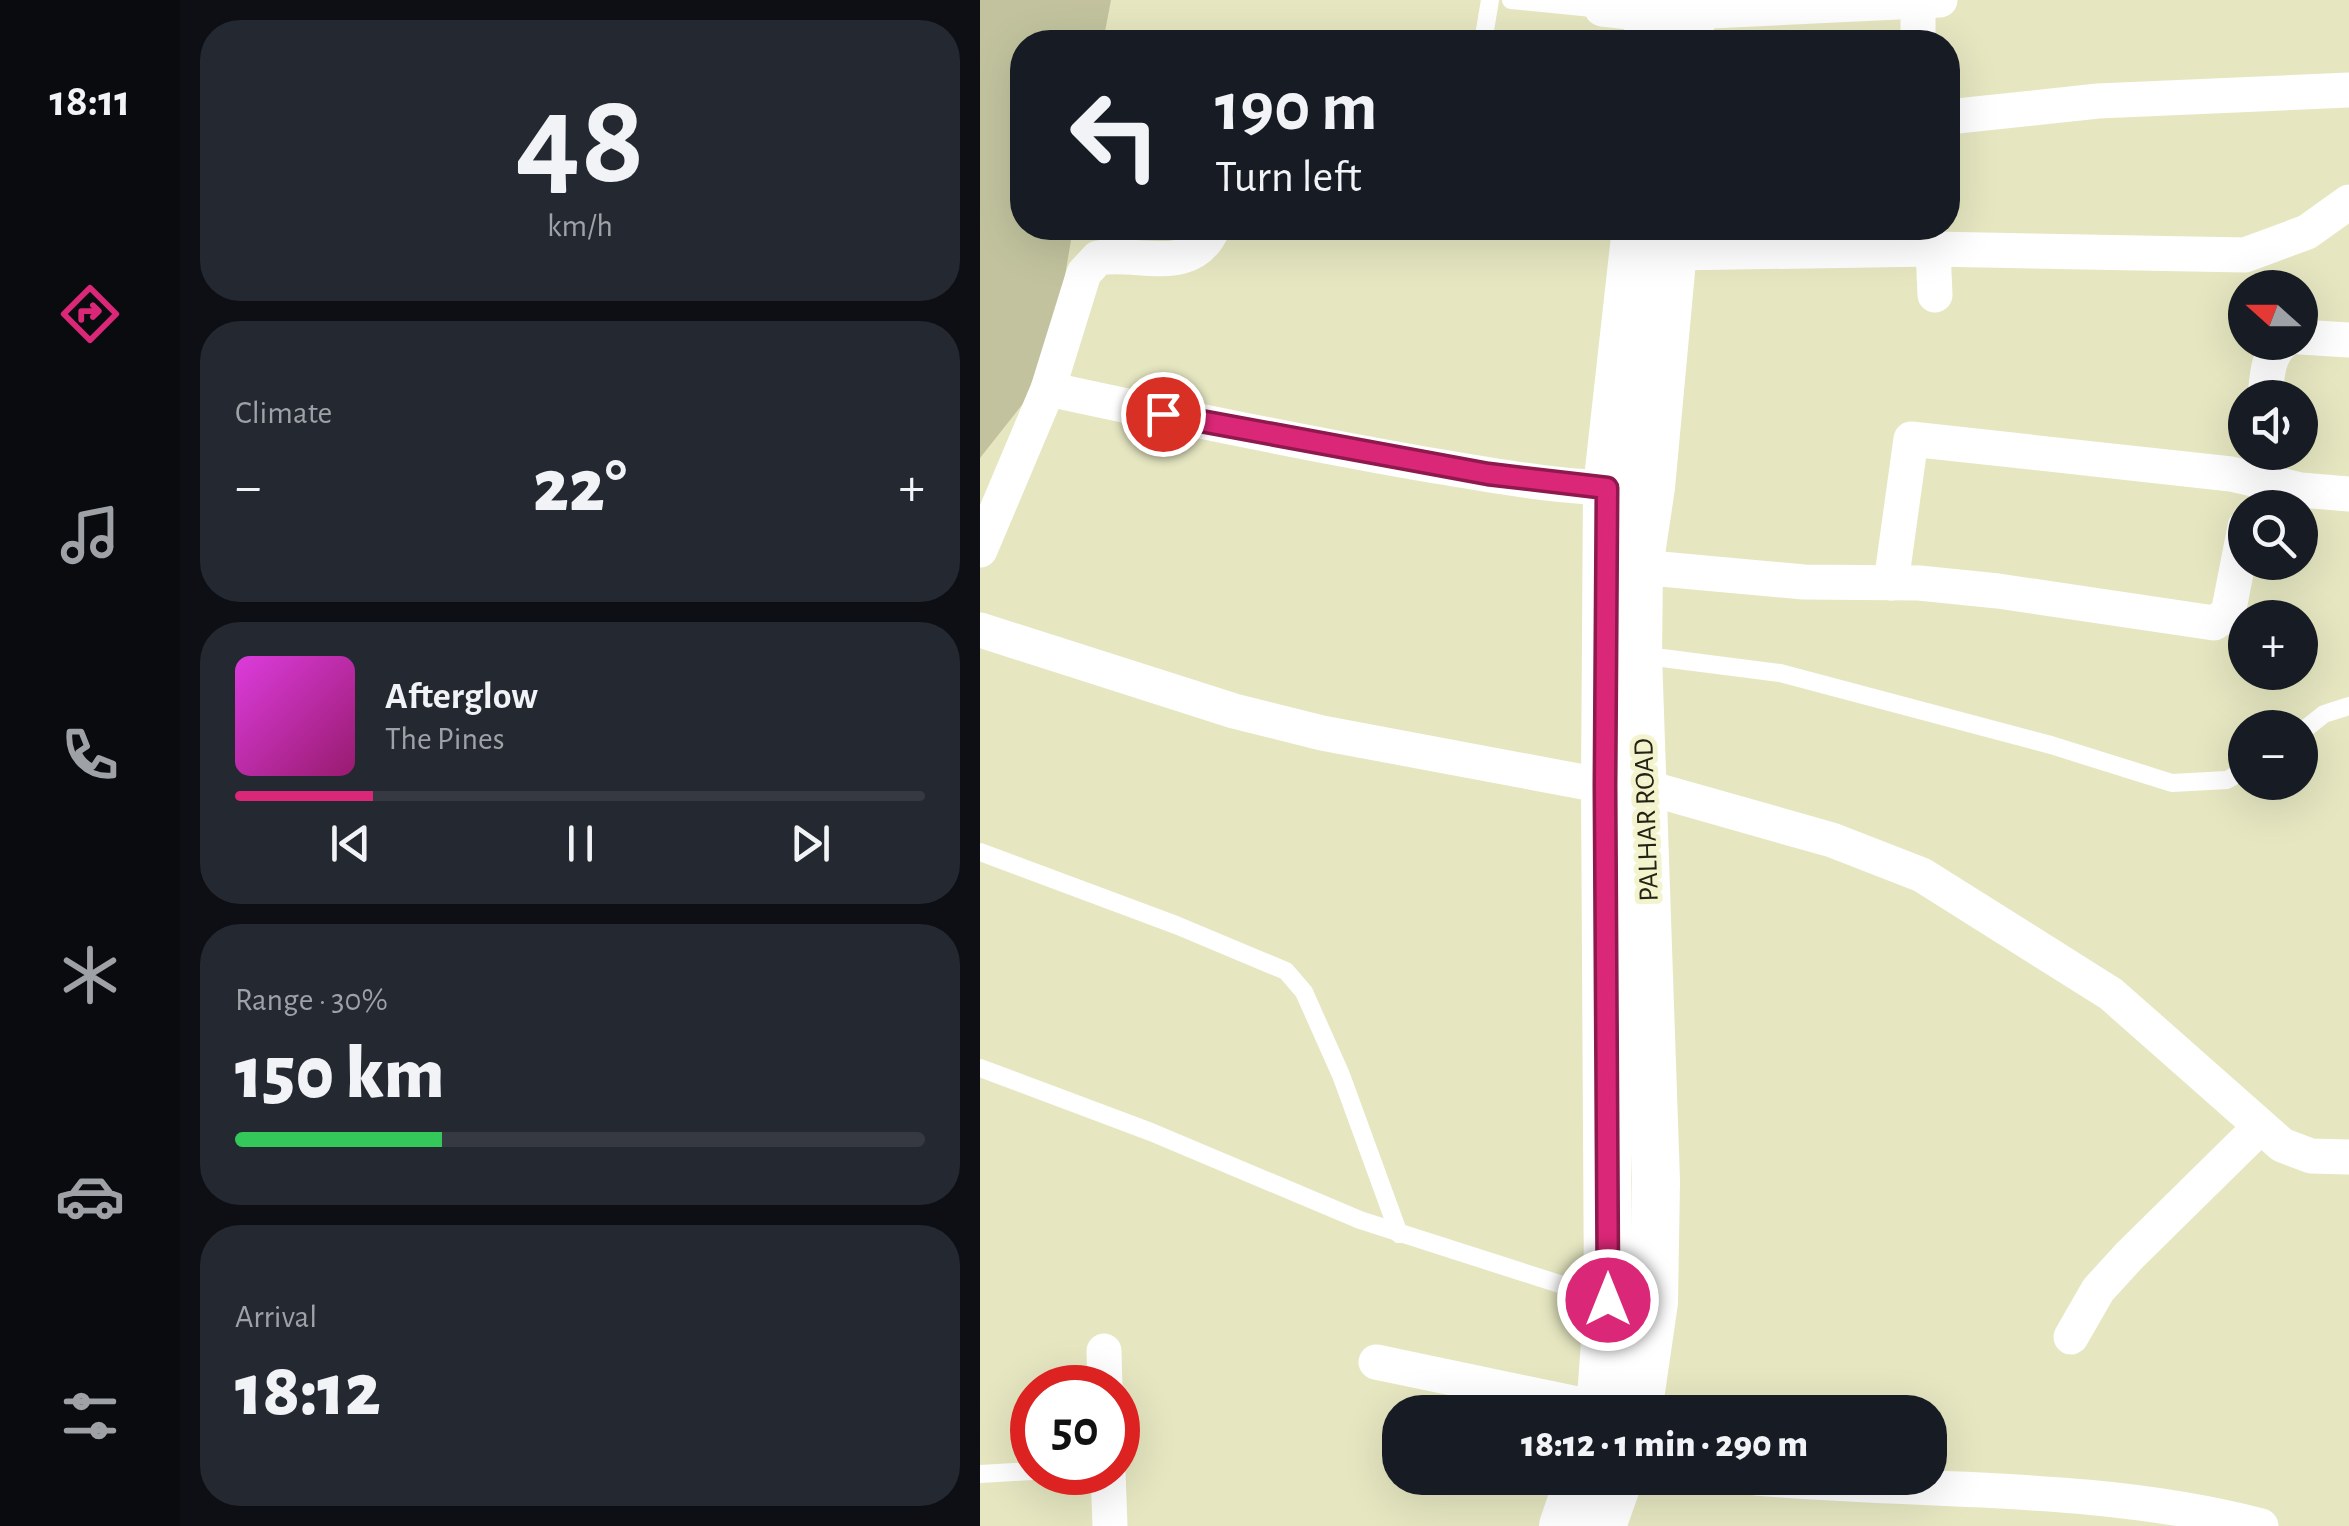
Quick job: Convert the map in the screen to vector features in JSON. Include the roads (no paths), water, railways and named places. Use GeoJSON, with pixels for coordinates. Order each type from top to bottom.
{"type":"FeatureCollection","features":[{"type":"Feature","properties":{"kind":"main road","name":"PALHAR ROAD"},"geometry":{"type":"LineString","coordinates":[[1616,1395],[1656,1181],[1625,786],[1629,488],[1660,240]]}},
{"type":"Feature","properties":{"kind":"main road","name":"PALHAR ROAD"},"geometry":{"type":"LineString","coordinates":[[1625,786],[1638,655],[1639,567],[1629,488]]}},
{"type":"Feature","properties":{"kind":"main road"},"geometry":{"type":"LineString","coordinates":[[1564,1526],[1574,1495]]}},
{"type":"Feature","properties":{"kind":"main road"},"geometry":{"type":"LineString","coordinates":[[1602,1526],[1613,1495]]}},
{"type":"Feature","properties":{"kind":"street"},"geometry":{"type":"LineString","coordinates":[[1602,9],[1670,19],[1929,1],[1921,30]]}},
{"type":"Feature","properties":{"kind":"street"},"geometry":{"type":"LineString","coordinates":[[1960,115],[2098,101],[2349,90]]}},
{"type":"Feature","properties":{"kind":"street"},"geometry":{"type":"LineString","coordinates":[[1752,240],[2246,255],[2308,232],[2349,202]]}},
{"type":"Feature","properties":{"kind":"street"},"geometry":{"type":"LineString","coordinates":[[981,546],[1048,389],[1084,272],[1098,258],[1177,258],[1195,253],[1206,240]]}},
{"type":"Feature","properties":{"kind":"street"},"geometry":{"type":"LineString","coordinates":[[1933,248],[1935,295]]}},
{"type":"Feature","properties":{"kind":"street"},"geometry":{"type":"LineString","coordinates":[[2318,339],[2349,340]]}},
{"type":"Feature","properties":{"kind":"street"},"geometry":{"type":"LineString","coordinates":[[1048,389],[1354,452],[1488,474],[1629,488]]}},
{"type":"Feature","properties":{"kind":"street"},"geometry":{"type":"LineString","coordinates":[[1892,583],[1911,439],[2255,479],[2301,490],[2349,494]]}},
{"type":"Feature","properties":{"kind":"street"},"geometry":{"type":"LineString","coordinates":[[1639,567],[1804,582],[1892,583],[1998,591],[2214,623],[2228,614],[2235,580]]}},
{"type":"Feature","properties":{"kind":"street"},"geometry":{"type":"LineString","coordinates":[[980,630],[1234,711],[1322,733],[1625,786],[1832,840],[1922,875],[2111,994],[2282,1145],[2311,1156],[2349,1156]]}},
{"type":"Feature","properties":{"kind":"street"},"geometry":{"type":"LineString","coordinates":[[2071,1336],[2098,1290],[2128,1256],[2259,1128]]}},
{"type":"Feature","properties":{"kind":"street"},"geometry":{"type":"LineString","coordinates":[[1104,1352],[1105,1365]]}},
{"type":"Feature","properties":{"kind":"street"},"geometry":{"type":"LineString","coordinates":[[1376,1362],[1536,1395]]}},
{"type":"Feature","properties":{"kind":"street"},"geometry":{"type":"LineString","coordinates":[[1947,1487],[2188,1508],[2261,1526]]}},
{"type":"Feature","properties":{"kind":"street"},"geometry":{"type":"LineString","coordinates":[[1109,1495],[1110,1526]]}},
{"type":"Feature","properties":{"kind":"lane"},"geometry":{"type":"LineString","coordinates":[[1484,30],[1490,0]]}},
{"type":"Feature","properties":{"kind":"lane"},"geometry":{"type":"LineString","coordinates":[[1511,0],[1602,9]]}},
{"type":"Feature","properties":{"kind":"lane"},"geometry":{"type":"LineString","coordinates":[[1638,655],[1780,674],[2051,745],[2172,783],[2228,779]]}},
{"type":"Feature","properties":{"kind":"lane"},"geometry":{"type":"LineString","coordinates":[[2318,719],[2349,706]]}},
{"type":"Feature","properties":{"kind":"lane"},"geometry":{"type":"LineString","coordinates":[[980,852],[1176,925],[1286,971],[1304,992],[1341,1076],[1399,1234]]}},
{"type":"Feature","properties":{"kind":"lane"},"geometry":{"type":"LineString","coordinates":[[980,1068],[1151,1132],[1399,1234],[1631,1301]]}},
{"type":"Feature","properties":{"kind":"lane"},"geometry":{"type":"LineString","coordinates":[[980,1474],[1010,1472]]}}]}
